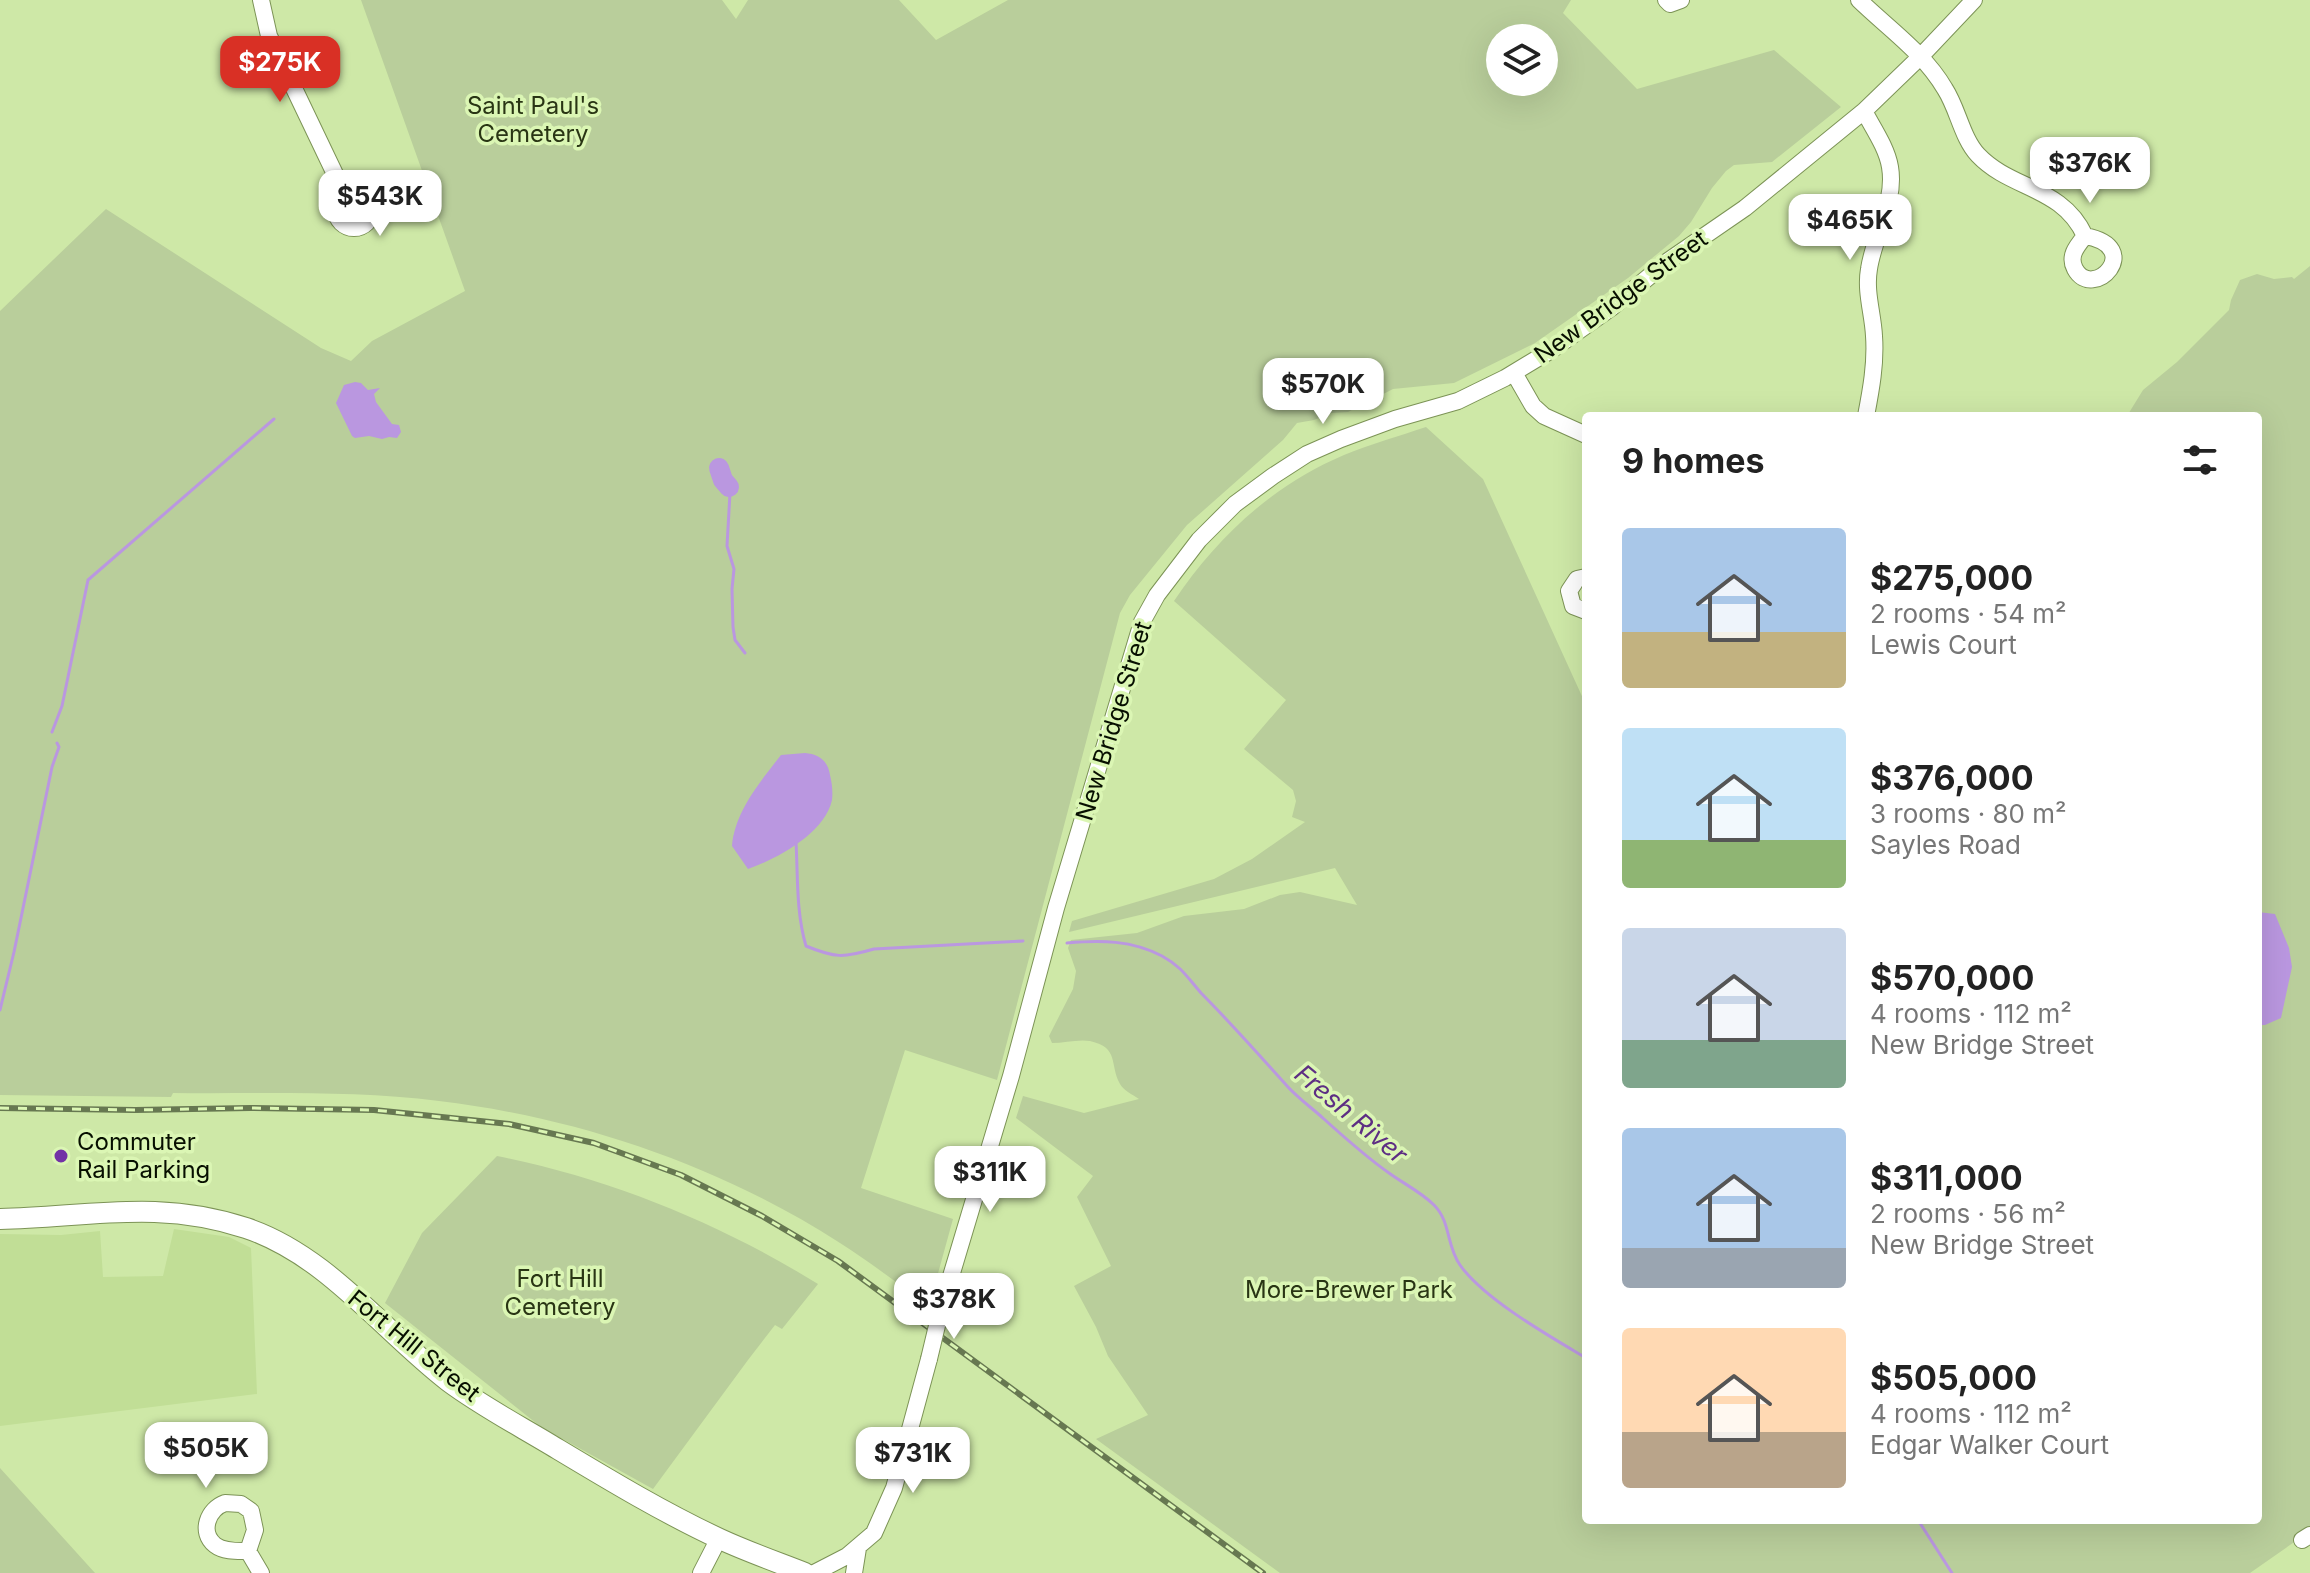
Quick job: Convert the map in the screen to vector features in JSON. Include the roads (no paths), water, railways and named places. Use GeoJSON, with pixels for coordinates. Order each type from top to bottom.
{"type":"FeatureCollection","features":[{"type":"Feature","properties":{"kind":"main road","name":"Fort Hill Street"},"geometry":{"type":"LineString","coordinates":[[0,1219],[121,1210],[165,1211],[201,1216],[248,1229],[300,1255],[348,1292],[449,1381],[587,1466],[719,1538],[805,1573]]}},
{"type":"Feature","properties":{"kind":"street"},"geometry":{"type":"LineString","coordinates":[[261,0],[265,26],[274,49],[345,195]]}},
{"type":"Feature","properties":{"kind":"street"},"geometry":{"type":"LineString","coordinates":[[1666,0],[1670,4],[1681,0]]}},
{"type":"Feature","properties":{"kind":"street"},"geometry":{"type":"LineString","coordinates":[[1859,0],[1921,56],[1945,88],[1976,153],[2001,172],[2049,196],[2080,224],[2085,236]]}},
{"type":"Feature","properties":{"kind":"street","name":"New Bridge Street"},"geometry":{"type":"LineString","coordinates":[[814,1573],[847,1556],[874,1533],[894,1488],[940,1313],[1008,1087],[1056,908],[1142,622],[1157,595],[1199,540],[1225,513],[1307,454],[1395,419],[1458,401],[1514,373],[1611,308],[1668,261],[1765,192],[1864,111],[1974,0]]}},
{"type":"Feature","properties":{"kind":"street"},"geometry":{"type":"LineString","coordinates":[[1864,111],[1891,169],[1890,195],[1868,270],[1874,345],[1872,388],[1867,412]]}},
{"type":"Feature","properties":{"kind":"street"},"geometry":{"type":"LineString","coordinates":[[1514,373],[1533,406],[1544,416],[1582,433]]}},
{"type":"Feature","properties":{"kind":"street"},"geometry":{"type":"LineString","coordinates":[[1582,578],[1577,579],[1569,591],[1573,606],[1582,609]]}},
{"type":"Feature","properties":{"kind":"street"},"geometry":{"type":"LineString","coordinates":[[701,1573],[719,1538]]}},
{"type":"Feature","properties":{"kind":"street","name":"New Bridge Street"},"geometry":{"type":"LineString","coordinates":[[854,1573],[858,1548]]}},
{"type":"Feature","properties":{"kind":"street"},"geometry":{"type":"LineString","coordinates":[[248,1551],[261,1573]]}},
{"type":"Feature","properties":{"kind":"waterway"},"geometry":{"type":"LineString","coordinates":[[52,732],[62,706],[88,580],[274,419]]}},
{"type":"Feature","properties":{"kind":"waterway"},"geometry":{"type":"LineString","coordinates":[[719,468],[729,487]]}},
{"type":"Feature","properties":{"kind":"waterway"},"geometry":{"type":"LineString","coordinates":[[730,493],[727,546],[734,569],[733,627],[735,640],[745,653]]}},
{"type":"Feature","properties":{"kind":"waterway"},"geometry":{"type":"LineString","coordinates":[[0,1010],[52,767],[59,747],[57,743]]}},
{"type":"Feature","properties":{"kind":"waterway","name":"Fresh River"},"geometry":{"type":"LineString","coordinates":[[796,842],[799,907],[806,946],[839,955],[874,949],[1023,941]]}},
{"type":"Feature","properties":{"kind":"waterway","name":"Fresh River"},"geometry":{"type":"LineString","coordinates":[[1067,943],[1127,944],[1151,951],[1175,964],[1296,1095],[1372,1160],[1434,1205],[1443,1219],[1452,1250],[1471,1278],[1518,1316],[1582,1356]]}},
{"type":"Feature","properties":{"kind":"waterway","name":"Fresh River"},"geometry":{"type":"LineString","coordinates":[[1921,1524],[1952,1573]]}},
{"type":"Feature","properties":{"kind":"railway"},"geometry":{"type":"LineString","coordinates":[[0,1108],[374,1110],[509,1124],[594,1143],[681,1175],[762,1216],[838,1261],[1263,1573]]}},
{"type":"Feature","properties":{"kind":"place","name":"Commuter Rail Parking"},"geometry":{"type":"Point","coordinates":[61,1156]}},
{"type":"Feature","properties":{"kind":"park label","name":"Saint Paul's Cemetery"},"geometry":{"type":"Point","coordinates":[533,120]}},
{"type":"Feature","properties":{"kind":"park label","name":"More-Brewer Park"},"geometry":{"type":"Point","coordinates":[1349,1290]}},
{"type":"Feature","properties":{"kind":"park label","name":"Fort Hill Cemetery"},"geometry":{"type":"Point","coordinates":[560,1293]}}]}
